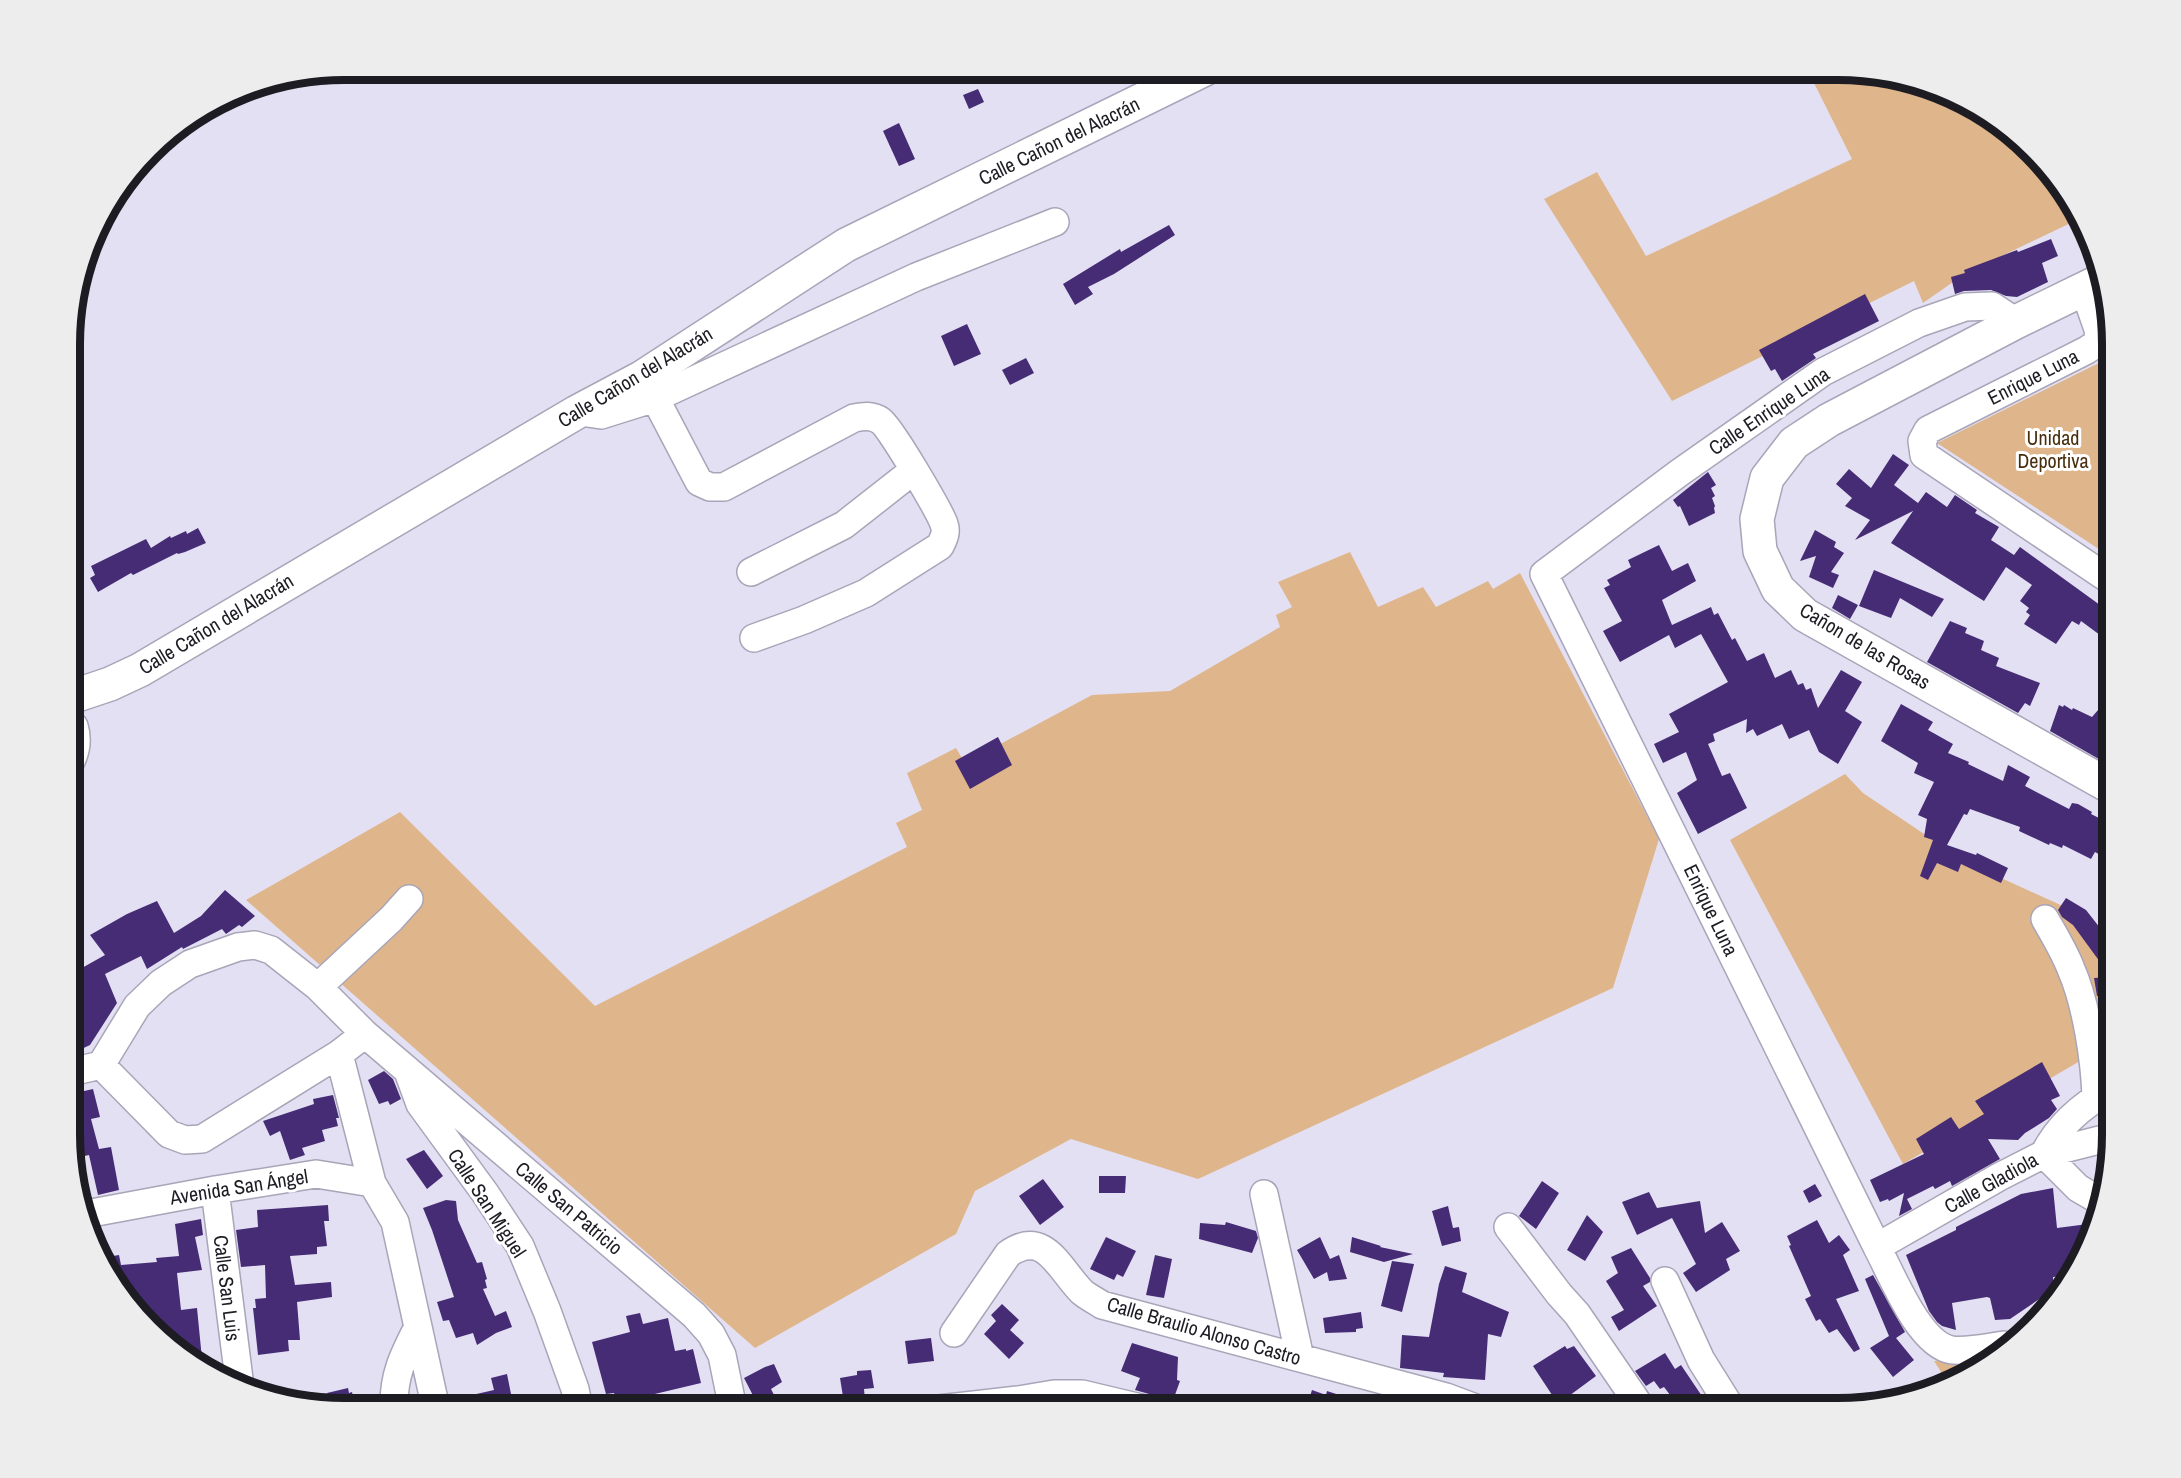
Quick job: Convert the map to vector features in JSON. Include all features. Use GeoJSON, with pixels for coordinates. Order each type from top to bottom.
{"type":"FeatureCollection","features":[{"type":"Feature","properties":{"kind":"main road","name":"Calle Cañon del Alacrán"},"geometry":{"type":"LineString","coordinates":[[80,694],[110,684],[140,670],[577,412],[648,388],[846,245],[1166,80]]}},
{"type":"Feature","properties":{"kind":"main road","name":"Cañon de las Rosas"},"geometry":{"type":"LineString","coordinates":[[2091,285],[1829,420],[1794,443],[1767,478],[1757,519],[1760,551],[1778,589],[1805,615],[2102,782]]}},
{"type":"Feature","properties":{"kind":"street"},"geometry":{"type":"LineString","coordinates":[[754,638],[804,620],[866,593],[940,546],[946,535],[945,525],[883,421],[867,416],[854,418],[724,488],[710,487],[699,482],[648,388],[1055,222]]}},
{"type":"Feature","properties":{"kind":"street","name":"Enrique Luna"},"geometry":{"type":"LineString","coordinates":[[2091,285],[2099,332],[2097,343],[1928,430],[1922,441],[1924,455],[2102,575]]}},
{"type":"Feature","properties":{"kind":"street","name":"Calle Enrique Luna"},"geometry":{"type":"LineString","coordinates":[[1543,584],[1679,473],[1823,372],[1919,322],[1965,307],[1992,306],[2016,322]]}},
{"type":"Feature","properties":{"kind":"street"},"geometry":{"type":"LineString","coordinates":[[751,572],[844,525],[914,470]]}},
{"type":"Feature","properties":{"kind":"street","name":"Enrique Luna"},"geometry":{"type":"LineString","coordinates":[[1543,584],[1877,1247],[1920,1327],[1936,1345],[1953,1351],[1995,1346]]}},
{"type":"Feature","properties":{"kind":"street"},"geometry":{"type":"LineString","coordinates":[[318,987],[391,919],[408,899]]}},
{"type":"Feature","properties":{"kind":"street"},"geometry":{"type":"LineString","coordinates":[[2045,919],[2072,970],[2084,1014],[2095,1070],[2102,1089]]}},
{"type":"Feature","properties":{"kind":"street","name":"Calle San Patricio"},"geometry":{"type":"LineString","coordinates":[[101,1065],[137,1006],[161,983],[190,964],[238,947],[255,945],[271,950],[318,987],[365,1034],[694,1315],[711,1334],[722,1355],[731,1398]]}},
{"type":"Feature","properties":{"kind":"street"},"geometry":{"type":"LineString","coordinates":[[80,1070],[101,1065],[169,1134],[184,1140],[202,1139],[339,1054],[365,1034]]}},
{"type":"Feature","properties":{"kind":"street"},"geometry":{"type":"LineString","coordinates":[[339,1054],[372,1183],[394,1222],[434,1398]]}},
{"type":"Feature","properties":{"kind":"street","name":"Calle San Miguel"},"geometry":{"type":"LineString","coordinates":[[407,1070],[420,1104],[485,1193],[520,1246],[547,1311],[577,1398]]}},
{"type":"Feature","properties":{"kind":"street"},"geometry":{"type":"LineString","coordinates":[[2094,1197],[2078,1188],[2044,1154],[2052,1137],[2064,1124],[2102,1096]]}},
{"type":"Feature","properties":{"kind":"street","name":"Calle Gladiola"},"geometry":{"type":"LineString","coordinates":[[1877,1247],[2044,1154],[2102,1139]]}},
{"type":"Feature","properties":{"kind":"street","name":"Avenida San Ángel"},"geometry":{"type":"LineString","coordinates":[[91,1213],[316,1173],[372,1183]]}},
{"type":"Feature","properties":{"kind":"street","name":"Calle San Luis"},"geometry":{"type":"LineString","coordinates":[[215,1190],[239,1376]]}},
{"type":"Feature","properties":{"kind":"street"},"geometry":{"type":"LineString","coordinates":[[1264,1194],[1300,1358]]}},
{"type":"Feature","properties":{"kind":"street"},"geometry":{"type":"LineString","coordinates":[[1509,1227],[1559,1294],[1577,1314],[1635,1398]]}},
{"type":"Feature","properties":{"kind":"street","name":"Calle Braulio Alonso Castro"},"geometry":{"type":"LineString","coordinates":[[954,1333],[1008,1254],[1019,1246],[1032,1244],[1049,1253],[1084,1293],[1102,1305],[1446,1398]]}},
{"type":"Feature","properties":{"kind":"street"},"geometry":{"type":"LineString","coordinates":[[1665,1281],[1701,1360],[1725,1398]]}},
{"type":"Feature","properties":{"kind":"street"},"geometry":{"type":"LineString","coordinates":[[393,1398],[393,1388],[402,1358],[418,1328]]}},
{"type":"Feature","properties":{"kind":"street"},"geometry":{"type":"LineString","coordinates":[[1030,1398],[1054,1394],[1082,1394],[1099,1398]]}},
{"type":"Feature","properties":{"kind":"green space"},"geometry":{"type":"Polygon","coordinates":[[[1812,80],[1855,80],[1906,88],[1970,115],[2012,145],[2036,169],[2057,197],[2072,222],[1966,273],[1923,303],[1914,281],[1672,401],[1544,199],[1597,172],[1646,256],[1852,159],[1812,80]]]}},
{"type":"Feature","properties":{"kind":"green space","name":"Unidad Deportiva"},"geometry":{"type":"Polygon","coordinates":[[[2102,361],[2102,551],[1937,443],[2102,361]]]}},
{"type":"Feature","properties":{"kind":"green space"},"geometry":{"type":"Polygon","coordinates":[[[1350,552],[1378,607],[1423,587],[1436,607],[1488,581],[1493,589],[1520,573],[1659,839],[1613,988],[1198,1179],[1071,1139],[975,1191],[956,1234],[755,1348],[246,900],[400,812],[595,1006],[907,847],[896,823],[922,810],[907,773],[956,748],[965,763],[1092,695],[1170,691],[1280,627],[1276,615],[1292,607],[1278,582],[1350,552]]]}},
{"type":"Feature","properties":{"kind":"green space"},"geometry":{"type":"Polygon","coordinates":[[[1845,774],[1863,793],[1966,862],[2065,907],[2102,961],[2102,1044],[2087,1057],[1903,1164],[1730,840],[1845,774]]]}},
{"type":"Feature","properties":{"kind":"green space"},"geometry":{"type":"Polygon","coordinates":[[[1979,1357],[1944,1376],[1934,1361],[1979,1357]]]}},
{"type":"Feature","properties":{"kind":"building"},"geometry":{"type":"Polygon","coordinates":[[[978,89],[984,102],[969,109],[963,95],[978,89]]]}},
{"type":"Feature","properties":{"kind":"building"},"geometry":{"type":"Polygon","coordinates":[[[899,123],[915,159],[899,166],[883,131],[899,123]]]}},
{"type":"Feature","properties":{"kind":"building"},"geometry":{"type":"Polygon","coordinates":[[[1169,225],[1175,235],[1114,274],[1088,287],[1093,294],[1075,305],[1063,284],[1120,249],[1121,252],[1169,225]]]}},
{"type":"Feature","properties":{"kind":"building"},"geometry":{"type":"Polygon","coordinates":[[[2051,239],[2058,256],[2042,263],[2048,282],[2017,297],[2006,296],[1991,290],[1964,291],[1955,294],[1951,277],[1965,273],[1964,270],[2051,239]]]}},
{"type":"Feature","properties":{"kind":"building"},"geometry":{"type":"Polygon","coordinates":[[[1865,294],[1879,321],[1813,354],[1816,358],[1782,381],[1775,369],[1771,371],[1759,350],[1865,294]]]}},
{"type":"Feature","properties":{"kind":"building"},"geometry":{"type":"Polygon","coordinates":[[[967,324],[981,354],[954,366],[941,336],[967,324]]]}},
{"type":"Feature","properties":{"kind":"building"},"geometry":{"type":"Polygon","coordinates":[[[1026,358],[1034,373],[1010,385],[1002,370],[1026,358]]]}},
{"type":"Feature","properties":{"kind":"building"},"geometry":{"type":"Polygon","coordinates":[[[1893,454],[1909,465],[1894,485],[1918,503],[1926,492],[1947,507],[1955,495],[1977,510],[1975,513],[1999,527],[1991,540],[2014,555],[2020,547],[2102,606],[2102,637],[2081,621],[2079,625],[2072,621],[2056,644],[2024,624],[2030,615],[2026,612],[2029,608],[2020,601],[2032,585],[2006,567],[1984,601],[1891,543],[1913,511],[1855,540],[1870,520],[1845,506],[1852,498],[1836,484],[1849,469],[1871,488],[1893,454]]]}},
{"type":"Feature","properties":{"kind":"building"},"geometry":{"type":"Polygon","coordinates":[[[1708,472],[1716,485],[1711,488],[1715,496],[1712,498],[1715,513],[1689,526],[1680,506],[1678,507],[1673,500],[1708,472]]]}},
{"type":"Feature","properties":{"kind":"building"},"geometry":{"type":"Polygon","coordinates":[[[198,528],[206,543],[177,553],[133,575],[131,573],[98,592],[90,578],[95,575],[91,566],[146,539],[151,548],[170,536],[171,538],[186,531],[187,534],[198,528]]]}},
{"type":"Feature","properties":{"kind":"building"},"geometry":{"type":"Polygon","coordinates":[[[1815,530],[1836,542],[1834,547],[1844,553],[1831,572],[1839,575],[1833,588],[1809,577],[1816,556],[1800,561],[1815,530]]]}},
{"type":"Feature","properties":{"kind":"building"},"geometry":{"type":"Polygon","coordinates":[[[1659,545],[1672,571],[1688,563],[1696,581],[1662,600],[1672,625],[1711,607],[1714,615],[1718,613],[1732,640],[1735,638],[1747,661],[1764,653],[1775,678],[1791,670],[1798,685],[1803,683],[1806,690],[1811,688],[1818,708],[1841,670],[1862,682],[1845,711],[1862,722],[1838,764],[1819,752],[1809,730],[1789,739],[1782,724],[1757,736],[1753,729],[1746,733],[1747,719],[1713,734],[1715,741],[1708,744],[1722,776],[1730,773],[1747,808],[1698,834],[1677,793],[1697,780],[1686,752],[1663,763],[1654,744],[1679,732],[1669,714],[1728,682],[1701,634],[1675,648],[1669,635],[1620,662],[1603,631],[1622,621],[1604,588],[1610,585],[1607,580],[1631,567],[1628,560],[1659,545]]]}},
{"type":"Feature","properties":{"kind":"building"},"geometry":{"type":"Polygon","coordinates":[[[1874,570],[1944,599],[1932,617],[1900,598],[1891,618],[1859,606],[1874,570]]]}},
{"type":"Feature","properties":{"kind":"building"},"geometry":{"type":"Polygon","coordinates":[[[1838,595],[1858,605],[1850,619],[1832,608],[1838,595]]]}},
{"type":"Feature","properties":{"kind":"building"},"geometry":{"type":"Polygon","coordinates":[[[1950,621],[1967,628],[1965,633],[1984,641],[1981,650],[1999,658],[1996,666],[2040,683],[2030,706],[2025,703],[2018,713],[1927,662],[1950,621]]]}},
{"type":"Feature","properties":{"kind":"building"},"geometry":{"type":"Polygon","coordinates":[[[1901,704],[1933,722],[1928,730],[1953,744],[1948,753],[2003,781],[2008,765],[2030,777],[2025,786],[2069,809],[2072,803],[2078,804],[2102,820],[2102,856],[2095,852],[2091,859],[2063,845],[2062,848],[2050,843],[2049,845],[2019,831],[2020,827],[1970,809],[1967,815],[1964,814],[1947,845],[1976,855],[1977,853],[2008,868],[2001,883],[1961,864],[1958,872],[1937,863],[1928,880],[1920,876],[1933,840],[1924,837],[1927,819],[1918,815],[1934,782],[1914,773],[1918,763],[1881,741],[1901,704]]]}},
{"type":"Feature","properties":{"kind":"building"},"geometry":{"type":"Polygon","coordinates":[[[2059,705],[2072,710],[2073,708],[2092,717],[2102,705],[2102,761],[2050,731],[2059,705]]]}},
{"type":"Feature","properties":{"kind":"building"},"geometry":{"type":"Polygon","coordinates":[[[998,737],[1012,765],[970,789],[955,761],[998,737]]]}},
{"type":"Feature","properties":{"kind":"building"},"geometry":{"type":"Polygon","coordinates":[[[225,890],[255,916],[242,927],[239,925],[226,934],[222,929],[183,949],[182,947],[147,969],[141,956],[105,974],[117,1003],[90,1045],[80,1050],[80,1004],[83,1001],[80,997],[82,986],[80,969],[105,955],[90,935],[127,914],[157,901],[174,933],[201,916],[225,890]]]}},
{"type":"Feature","properties":{"kind":"building"},"geometry":{"type":"Polygon","coordinates":[[[2066,898],[2086,910],[2102,930],[2102,965],[2073,925],[2062,917],[2058,910],[2066,898]]]}},
{"type":"Feature","properties":{"kind":"building"},"geometry":{"type":"Polygon","coordinates":[[[2094,978],[2102,978],[2102,996],[2097,996],[2094,978]]]}},
{"type":"Feature","properties":{"kind":"building"},"geometry":{"type":"Polygon","coordinates":[[[2042,1062],[2060,1096],[2051,1100],[2057,1109],[2049,1118],[2018,1140],[1988,1139],[2000,1159],[1952,1186],[1950,1181],[1935,1189],[1933,1186],[1907,1199],[1912,1209],[1899,1216],[1904,1193],[1889,1201],[1888,1199],[1880,1202],[1870,1180],[1924,1154],[1916,1139],[1951,1117],[1959,1129],[1984,1114],[1975,1101],[2042,1062]]]}},
{"type":"Feature","properties":{"kind":"building"},"geometry":{"type":"Polygon","coordinates":[[[384,1071],[393,1079],[401,1099],[390,1105],[388,1101],[379,1104],[368,1080],[384,1071]]]}},
{"type":"Feature","properties":{"kind":"building"},"geometry":{"type":"Polygon","coordinates":[[[93,1089],[100,1117],[91,1119],[99,1149],[111,1147],[119,1190],[98,1195],[89,1155],[81,1157],[80,1092],[93,1089]]]}},
{"type":"Feature","properties":{"kind":"building"},"geometry":{"type":"Polygon","coordinates":[[[333,1095],[339,1118],[336,1118],[338,1126],[322,1130],[325,1141],[302,1148],[305,1155],[290,1160],[280,1131],[270,1136],[263,1121],[314,1104],[313,1099],[333,1095]]]}},
{"type":"Feature","properties":{"kind":"building"},"geometry":{"type":"Polygon","coordinates":[[[424,1150],[443,1176],[427,1189],[406,1159],[424,1150]]]}},
{"type":"Feature","properties":{"kind":"building"},"geometry":{"type":"Polygon","coordinates":[[[1099,1176],[1126,1176],[1125,1193],[1099,1193],[1099,1176]]]}},
{"type":"Feature","properties":{"kind":"building"},"geometry":{"type":"Polygon","coordinates":[[[1043,1179],[1064,1207],[1040,1225],[1019,1196],[1043,1179]]]}},
{"type":"Feature","properties":{"kind":"building"},"geometry":{"type":"Polygon","coordinates":[[[1542,1181],[1559,1193],[1536,1229],[1519,1216],[1542,1181]]]}},
{"type":"Feature","properties":{"kind":"building"},"geometry":{"type":"Polygon","coordinates":[[[1815,1184],[1822,1196],[1809,1203],[1803,1191],[1815,1184]]]}},
{"type":"Feature","properties":{"kind":"building"},"geometry":{"type":"Polygon","coordinates":[[[2053,1188],[2057,1228],[2086,1224],[2066,1267],[2060,1276],[2053,1277],[2054,1286],[2049,1293],[2010,1319],[1995,1320],[1990,1298],[1987,1297],[1952,1303],[1956,1330],[1942,1326],[1929,1311],[1906,1255],[2021,1194],[2053,1188]]]}},
{"type":"Feature","properties":{"kind":"building"},"geometry":{"type":"Polygon","coordinates":[[[1649,1192],[1657,1208],[1700,1201],[1705,1233],[1722,1222],[1740,1251],[1726,1259],[1730,1270],[1696,1292],[1683,1273],[1696,1264],[1672,1218],[1637,1235],[1622,1202],[1649,1192]]]}},
{"type":"Feature","properties":{"kind":"building"},"geometry":{"type":"Polygon","coordinates":[[[446,1200],[456,1201],[458,1220],[477,1263],[482,1262],[487,1279],[485,1280],[487,1288],[483,1289],[495,1316],[506,1311],[512,1327],[496,1333],[477,1345],[473,1333],[456,1338],[449,1320],[443,1321],[437,1302],[454,1297],[423,1208],[446,1200]]]}},
{"type":"Feature","properties":{"kind":"building"},"geometry":{"type":"Polygon","coordinates":[[[328,1205],[329,1221],[324,1221],[327,1246],[317,1247],[317,1254],[290,1256],[295,1285],[331,1282],[332,1297],[297,1302],[300,1340],[288,1340],[289,1351],[258,1355],[253,1308],[256,1308],[255,1299],[266,1298],[265,1265],[241,1267],[236,1230],[258,1227],[257,1210],[328,1205]]]}},
{"type":"Feature","properties":{"kind":"building"},"geometry":{"type":"Polygon","coordinates":[[[1448,1206],[1453,1228],[1459,1227],[1461,1241],[1442,1246],[1432,1211],[1448,1206]]]}},
{"type":"Feature","properties":{"kind":"building"},"geometry":{"type":"Polygon","coordinates":[[[1587,1215],[1603,1232],[1585,1261],[1567,1250],[1587,1215]]]}},
{"type":"Feature","properties":{"kind":"building"},"geometry":{"type":"Polygon","coordinates":[[[201,1219],[203,1235],[195,1237],[202,1270],[177,1273],[181,1310],[197,1308],[202,1357],[169,1333],[145,1309],[124,1281],[110,1257],[119,1255],[121,1265],[157,1262],[156,1258],[179,1256],[175,1224],[201,1219]]]}},
{"type":"Feature","properties":{"kind":"building"},"geometry":{"type":"Polygon","coordinates":[[[1817,1220],[1829,1243],[1839,1235],[1850,1250],[1843,1255],[1859,1291],[1836,1299],[1860,1349],[1854,1352],[1837,1329],[1829,1333],[1820,1319],[1816,1321],[1805,1299],[1811,1296],[1789,1246],[1791,1245],[1787,1236],[1817,1220]]]}},
{"type":"Feature","properties":{"kind":"building"},"geometry":{"type":"Polygon","coordinates":[[[1226,1222],[1256,1231],[1258,1238],[1252,1253],[1199,1239],[1200,1223],[1225,1225],[1226,1222]]]}},
{"type":"Feature","properties":{"kind":"building"},"geometry":{"type":"Polygon","coordinates":[[[1106,1237],[1136,1251],[1123,1277],[1117,1274],[1114,1280],[1090,1269],[1106,1237]]]}},
{"type":"Feature","properties":{"kind":"building"},"geometry":{"type":"Polygon","coordinates":[[[1320,1237],[1330,1259],[1339,1255],[1347,1279],[1329,1281],[1327,1272],[1314,1279],[1297,1250],[1320,1237]]]}},
{"type":"Feature","properties":{"kind":"building"},"geometry":{"type":"Polygon","coordinates":[[[1352,1237],[1380,1247],[1413,1254],[1384,1262],[1350,1252],[1352,1237]]]}},
{"type":"Feature","properties":{"kind":"building"},"geometry":{"type":"Polygon","coordinates":[[[1631,1248],[1650,1278],[1650,1282],[1643,1286],[1657,1306],[1619,1331],[1611,1317],[1624,1310],[1606,1281],[1618,1273],[1611,1257],[1631,1248]]]}},
{"type":"Feature","properties":{"kind":"building"},"geometry":{"type":"Polygon","coordinates":[[[1155,1255],[1172,1259],[1164,1298],[1146,1295],[1155,1255]]]}},
{"type":"Feature","properties":{"kind":"building"},"geometry":{"type":"Polygon","coordinates":[[[1392,1261],[1414,1264],[1402,1312],[1381,1306],[1392,1261]]]}},
{"type":"Feature","properties":{"kind":"building"},"geometry":{"type":"Polygon","coordinates":[[[1445,1266],[1467,1273],[1462,1292],[1509,1312],[1501,1337],[1488,1334],[1485,1380],[1443,1377],[1444,1373],[1400,1368],[1402,1335],[1429,1337],[1439,1284],[1445,1266]]]}},
{"type":"Feature","properties":{"kind":"building"},"geometry":{"type":"Polygon","coordinates":[[[1873,1275],[1905,1332],[1896,1338],[1914,1360],[1893,1377],[1870,1348],[1889,1336],[1865,1279],[1873,1275]]]}},
{"type":"Feature","properties":{"kind":"building"},"geometry":{"type":"Polygon","coordinates":[[[1002,1304],[1019,1320],[1010,1330],[1024,1343],[1009,1359],[984,1334],[996,1321],[991,1315],[1002,1304]]]}},
{"type":"Feature","properties":{"kind":"building"},"geometry":{"type":"Polygon","coordinates":[[[1361,1312],[1363,1328],[1356,1329],[1356,1332],[1325,1333],[1323,1318],[1361,1312]]]}},
{"type":"Feature","properties":{"kind":"building"},"geometry":{"type":"Polygon","coordinates":[[[640,1313],[643,1324],[668,1318],[675,1351],[693,1349],[701,1383],[638,1398],[615,1398],[614,1393],[606,1394],[592,1342],[630,1332],[626,1316],[640,1313]]]}},
{"type":"Feature","properties":{"kind":"building"},"geometry":{"type":"Polygon","coordinates":[[[931,1338],[934,1361],[908,1364],[905,1341],[931,1338]]]}},
{"type":"Feature","properties":{"kind":"building"},"geometry":{"type":"Polygon","coordinates":[[[1132,1343],[1178,1357],[1177,1380],[1180,1381],[1174,1398],[1154,1398],[1135,1390],[1140,1378],[1121,1371],[1132,1343]]]}},
{"type":"Feature","properties":{"kind":"building"},"geometry":{"type":"Polygon","coordinates":[[[1565,1346],[1567,1349],[1574,1346],[1596,1376],[1566,1398],[1554,1398],[1533,1366],[1565,1346]]]}},
{"type":"Feature","properties":{"kind":"building"},"geometry":{"type":"Polygon","coordinates":[[[1665,1353],[1675,1369],[1681,1365],[1703,1398],[1672,1398],[1664,1387],[1660,1389],[1654,1381],[1646,1386],[1635,1371],[1665,1353]]]}},
{"type":"Feature","properties":{"kind":"building"},"geometry":{"type":"Polygon","coordinates":[[[774,1364],[782,1382],[771,1389],[776,1398],[754,1398],[744,1378],[774,1364]]]}},
{"type":"Feature","properties":{"kind":"building"},"geometry":{"type":"Polygon","coordinates":[[[871,1370],[874,1388],[864,1389],[865,1398],[843,1398],[840,1378],[857,1375],[857,1371],[871,1370]]]}},
{"type":"Feature","properties":{"kind":"building"},"geometry":{"type":"Polygon","coordinates":[[[507,1374],[512,1398],[459,1398],[494,1390],[491,1378],[507,1374]]]}},
{"type":"Feature","properties":{"kind":"building"},"geometry":{"type":"Polygon","coordinates":[[[348,1388],[353,1398],[328,1398],[327,1393],[348,1388]]]}},
{"type":"Feature","properties":{"kind":"building"},"geometry":{"type":"Polygon","coordinates":[[[1312,1390],[1326,1395],[1327,1391],[1348,1398],[1309,1398],[1312,1390]]]}}]}
